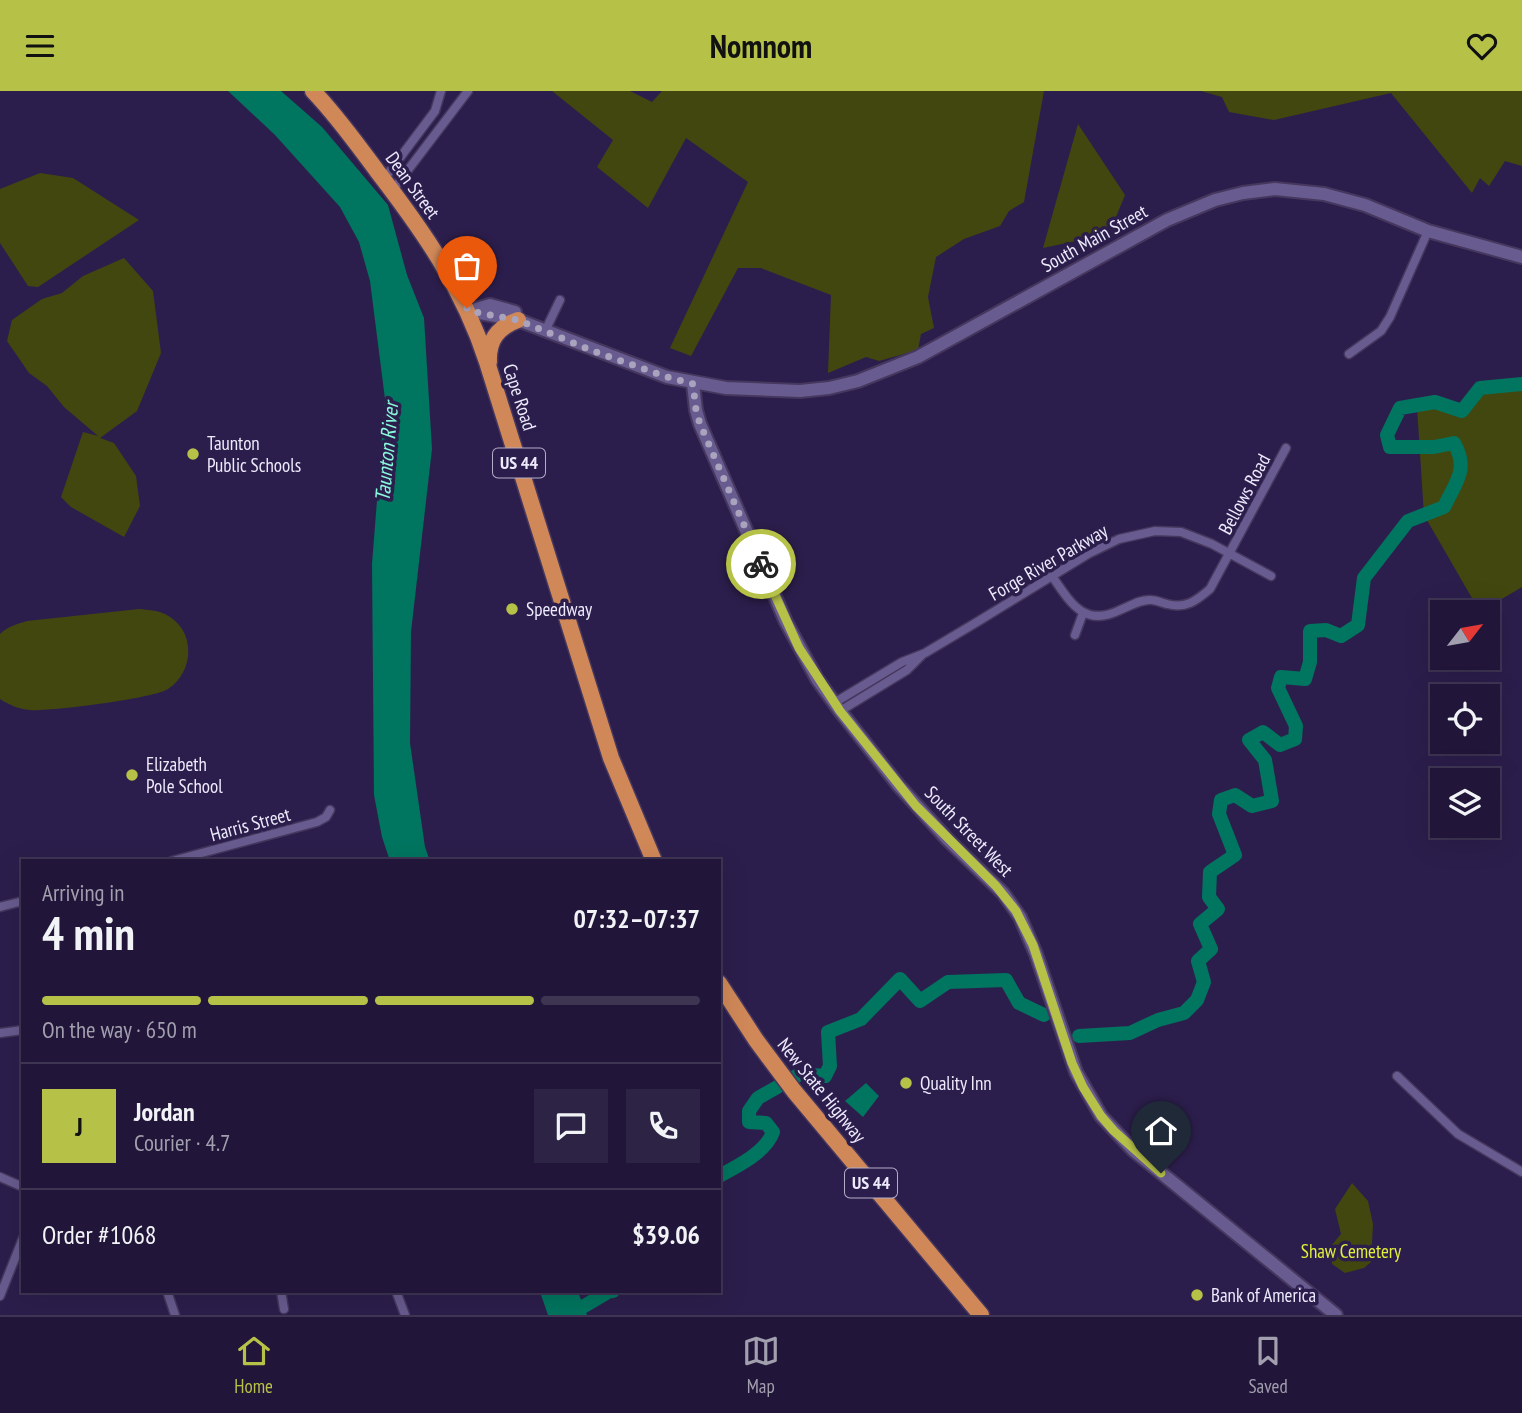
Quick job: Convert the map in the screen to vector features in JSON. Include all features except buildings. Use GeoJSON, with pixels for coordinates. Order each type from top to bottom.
{"type":"FeatureCollection","features":[{"type":"Feature","properties":{"kind":"highway","name":"Dean Street"},"geometry":{"type":"LineString","coordinates":[[313,91],[388,185],[433,249],[469,311]]}},
{"type":"Feature","properties":{"kind":"highway","name":"Cape Road"},"geometry":{"type":"LineString","coordinates":[[469,311],[611,758],[653,859]]}},
{"type":"Feature","properties":{"kind":"highway"},"geometry":{"type":"LineString","coordinates":[[490,372],[489,352],[493,339],[506,325],[518,320]]}},
{"type":"Feature","properties":{"kind":"highway","name":"New State Highway"},"geometry":{"type":"LineString","coordinates":[[721,986],[794,1091],[981,1315]]}},
{"type":"Feature","properties":{"kind":"main road","name":"South Main Street"},"geometry":{"type":"LineString","coordinates":[[693,384],[744,390],[800,391],[829,388],[868,377],[918,357],[1167,220],[1207,203],[1243,193],[1275,189],[1324,194],[1372,208],[1428,231],[1522,257]]}},
{"type":"Feature","properties":{"kind":"main road"},"geometry":{"type":"LineString","coordinates":[[469,311],[490,305],[499,306],[578,344]]}},
{"type":"Feature","properties":{"kind":"main road"},"geometry":{"type":"LineString","coordinates":[[469,311],[518,320],[667,377],[693,384]]}},
{"type":"Feature","properties":{"kind":"main road","name":"South Street West"},"geometry":{"type":"LineString","coordinates":[[693,384],[700,424],[804,658],[837,707],[916,806],[996,886],[1016,911],[1033,945],[1076,1072],[1092,1103],[1107,1124],[1133,1150],[1336,1315]]}},
{"type":"Feature","properties":{"kind":"street"},"geometry":{"type":"LineString","coordinates":[[388,185],[435,111],[440,91]]}},
{"type":"Feature","properties":{"kind":"street"},"geometry":{"type":"LineString","coordinates":[[388,185],[468,91]]}},
{"type":"Feature","properties":{"kind":"street"},"geometry":{"type":"LineString","coordinates":[[1349,354],[1381,331],[1391,317],[1428,231]]}},
{"type":"Feature","properties":{"kind":"street"},"geometry":{"type":"LineString","coordinates":[[547,327],[560,300]]}},
{"type":"Feature","properties":{"kind":"street","name":"Bellows Road"},"geometry":{"type":"LineString","coordinates":[[1083,613],[1100,616],[1112,614],[1130,605],[1151,600],[1179,607],[1189,605],[1210,589],[1286,448]]}},
{"type":"Feature","properties":{"kind":"street","name":"Forge River Parkway"},"geometry":{"type":"LineString","coordinates":[[837,707],[907,670],[925,653],[1115,540],[1156,531],[1191,535],[1271,576]]}},
{"type":"Feature","properties":{"kind":"street"},"geometry":{"type":"LineString","coordinates":[[1052,576],[1073,606],[1083,613],[1075,635]]}},
{"type":"Feature","properties":{"kind":"street","name":"Harris Street"},"geometry":{"type":"LineString","coordinates":[[179,859],[317,822],[326,817],[330,810]]}},
{"type":"Feature","properties":{"kind":"street"},"geometry":{"type":"LineString","coordinates":[[0,907],[21,902]]}},
{"type":"Feature","properties":{"kind":"street"},"geometry":{"type":"LineString","coordinates":[[0,1033],[21,1030]]}},
{"type":"Feature","properties":{"kind":"street"},"geometry":{"type":"LineString","coordinates":[[1396,1076],[1458,1133],[1522,1172]]}},
{"type":"Feature","properties":{"kind":"street"},"geometry":{"type":"LineString","coordinates":[[0,1177],[21,1186]]}},
{"type":"Feature","properties":{"kind":"street"},"geometry":{"type":"LineString","coordinates":[[0,1296],[21,1243]]}},
{"type":"Feature","properties":{"kind":"street"},"geometry":{"type":"LineString","coordinates":[[168,1293],[175,1315]]}},
{"type":"Feature","properties":{"kind":"street"},"geometry":{"type":"LineString","coordinates":[[281,1293],[284,1309]]}},
{"type":"Feature","properties":{"kind":"street"},"geometry":{"type":"LineString","coordinates":[[397,1293],[405,1315]]}},
{"type":"Feature","properties":{"kind":"green space"},"geometry":{"type":"Polygon","coordinates":[[[552,91],[630,91],[652,102],[662,91],[1044,91],[1024,202],[1009,211],[1000,226],[964,239],[936,257],[928,297],[934,328],[921,334],[918,350],[879,361],[866,357],[828,373],[831,295],[761,268],[738,268],[691,356],[670,348],[748,182],[686,138],[648,208],[597,167],[613,140],[552,91]]]}},
{"type":"Feature","properties":{"kind":"green space"},"geometry":{"type":"Polygon","coordinates":[[[1201,91],[1522,91],[1522,166],[1505,161],[1489,186],[1480,178],[1472,193],[1391,93],[1274,120],[1229,112],[1222,97],[1201,91]]]}},
{"type":"Feature","properties":{"kind":"green space"},"geometry":{"type":"Polygon","coordinates":[[[1078,124],[1125,195],[1109,234],[1043,248],[1078,124]]]}},
{"type":"Feature","properties":{"kind":"green space"},"geometry":{"type":"Polygon","coordinates":[[[40,173],[73,178],[139,220],[38,287],[28,286],[0,243],[0,189],[40,173]]]}},
{"type":"Feature","properties":{"kind":"green space"},"geometry":{"type":"Polygon","coordinates":[[[124,258],[153,291],[161,353],[137,411],[100,438],[114,443],[136,476],[140,506],[124,537],[71,507],[61,497],[83,432],[98,436],[64,407],[47,386],[29,373],[7,341],[12,320],[42,299],[62,293],[83,276],[124,258]]]}},
{"type":"Feature","properties":{"kind":"green space"},"geometry":{"type":"Polygon","coordinates":[[[1522,378],[1522,587],[1500,600],[1473,600],[1424,515],[1417,407],[1429,401],[1456,409],[1477,383],[1522,378]]]}},
{"type":"Feature","properties":{"kind":"green space"},"geometry":{"type":"Polygon","coordinates":[[[139,609],[165,614],[175,621],[187,640],[187,661],[183,672],[168,689],[124,700],[41,710],[18,708],[0,699],[0,634],[6,629],[27,621],[139,609]]]}},
{"type":"Feature","properties":{"kind":"green space","name":"Shaw Cemetery"},"geometry":{"type":"Polygon","coordinates":[[[1352,1183],[1368,1201],[1373,1224],[1371,1262],[1364,1268],[1345,1273],[1332,1264],[1331,1246],[1341,1234],[1335,1209],[1352,1183]]]}},
{"type":"Feature","properties":{"kind":"water","name":"Taunton River"},"geometry":{"type":"Polygon","coordinates":[[[228,91],[281,91],[322,127],[388,205],[407,275],[424,318],[432,449],[411,632],[410,743],[425,847],[429,859],[389,859],[374,795],[372,564],[385,399],[370,281],[359,242],[340,207],[275,135],[228,91]]]}},
{"type":"Feature","properties":{"kind":"water"},"geometry":{"type":"Polygon","coordinates":[[[866,1083],[879,1096],[863,1117],[845,1101],[866,1083]]]}},
{"type":"Feature","properties":{"kind":"water"},"geometry":{"type":"Polygon","coordinates":[[[540,1293],[578,1293],[587,1315],[548,1315],[540,1293]]]}},
{"type":"Feature","properties":{"kind":"waterway"},"geometry":{"type":"LineString","coordinates":[[1079,1036],[1130,1033],[1158,1020],[1184,1013],[1197,1000],[1204,982],[1198,961],[1211,949],[1200,924],[1218,909],[1209,897],[1210,872],[1235,855],[1219,814],[1221,800],[1235,795],[1252,806],[1272,801],[1265,760],[1249,740],[1263,732],[1280,745],[1295,739],[1296,726],[1278,688],[1281,677],[1305,679],[1310,662],[1310,631],[1326,630],[1341,636],[1358,625],[1364,578],[1408,521],[1444,507],[1459,475],[1460,460],[1454,443],[1434,447],[1390,447],[1387,435],[1400,408],[1435,402],[1462,411],[1480,388],[1522,384]]}},
{"type":"Feature","properties":{"kind":"waterway"},"geometry":{"type":"LineString","coordinates":[[721,1175],[750,1158],[764,1146],[773,1132],[766,1123],[749,1122],[749,1111],[758,1098],[800,1074],[825,1076],[830,1066],[828,1032],[861,1019],[900,979],[920,1001],[948,982],[1006,980],[1019,1003],[1044,1015]]}},
{"type":"Feature","properties":{"kind":"waterway"},"geometry":{"type":"LineString","coordinates":[[569,1315],[606,1293]]}},
{"type":"Feature","properties":{"kind":"way so far"},"geometry":{"type":"LineString","coordinates":[[467,308],[469,311],[518,320],[593,351],[693,384],[700,424],[761,564]]}},
{"type":"Feature","properties":{"kind":"place","name":"Taunton Public Schools"},"geometry":{"type":"Point","coordinates":[193,454]}},
{"type":"Feature","properties":{"kind":"place","name":"Speedway"},"geometry":{"type":"Point","coordinates":[512,609]}},
{"type":"Feature","properties":{"kind":"place","name":"Elizabeth Pole School"},"geometry":{"type":"Point","coordinates":[132,775]}},
{"type":"Feature","properties":{"kind":"place","name":"Quality Inn"},"geometry":{"type":"Point","coordinates":[906,1083]}},
{"type":"Feature","properties":{"kind":"place","name":"Bank of America"},"geometry":{"type":"Point","coordinates":[1197,1295]}},
{"type":"Feature","properties":{"kind":"route"},"geometry":{"type":"LineString","coordinates":[[761,564],[799,648],[840,711],[916,806],[1003,893],[1016,911],[1033,945],[1072,1063],[1083,1087],[1114,1131],[1161,1173]]}}]}
